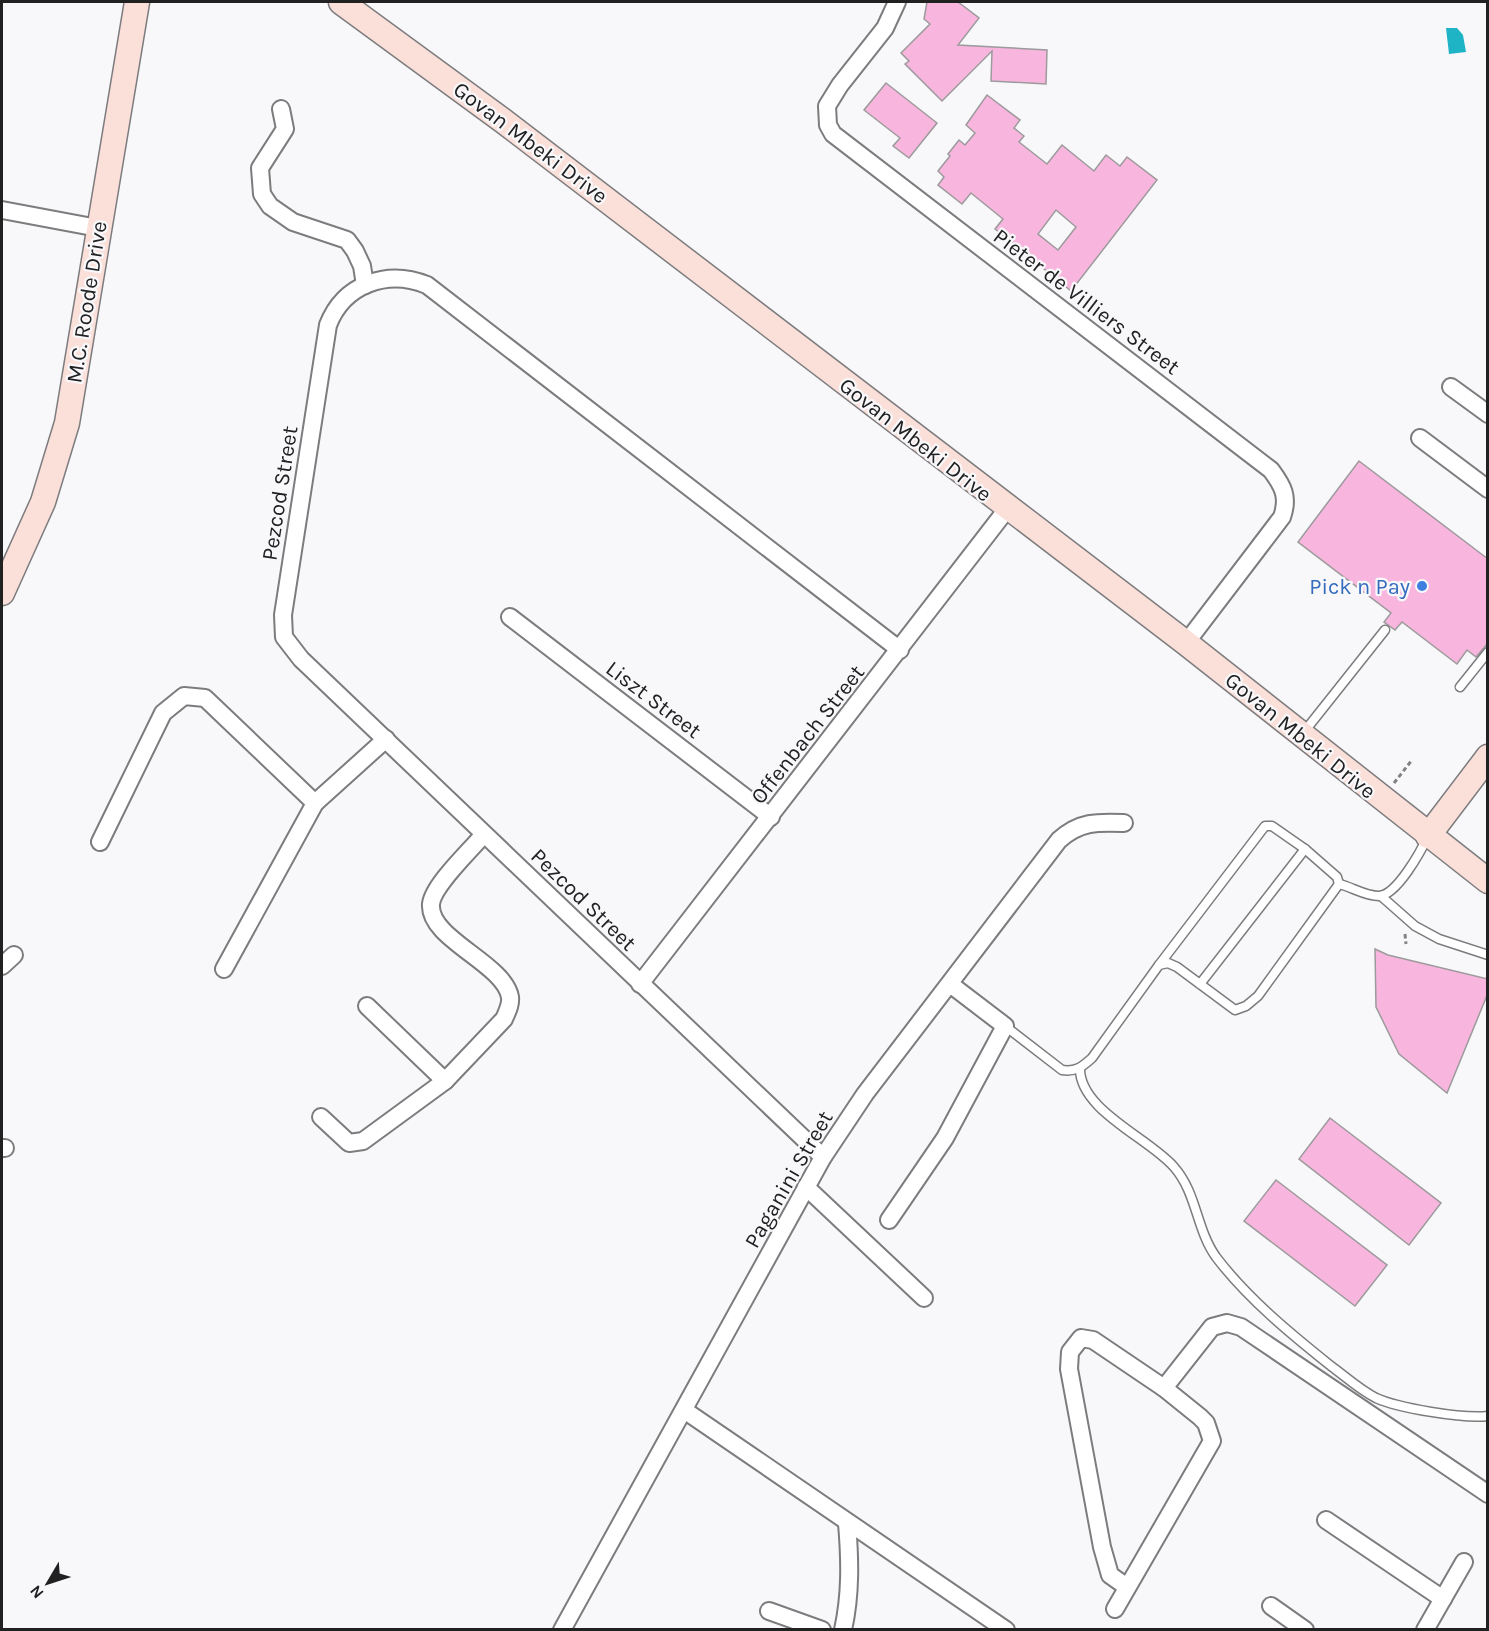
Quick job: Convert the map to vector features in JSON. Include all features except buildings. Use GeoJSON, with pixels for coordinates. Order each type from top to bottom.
{"type":"FeatureCollection","features":[{"type":"Feature","properties":{"kind":"street","name":"M.C. Roode Drive"},"geometry":{"type":"LineString","coordinates":[[2,593],[43,502],[64,433],[76,375],[136,2]]}},
{"type":"Feature","properties":{"kind":"street","name":"Govan Mbeki Drive"},"geometry":{"type":"LineString","coordinates":[[341,2],[585,183],[1186,643],[1488,881]]}},
{"type":"Feature","properties":{"kind":"street","name":"Pieter de Villiers Street"},"geometry":{"type":"LineString","coordinates":[[897,2],[885,28],[840,85],[827,106],[828,125],[833,134],[1271,470],[1282,485],[1286,507],[1282,517],[1186,643]]}},
{"type":"Feature","properties":{"kind":"street"},"geometry":{"type":"LineString","coordinates":[[281,109],[285,129],[260,168],[262,194],[270,206],[293,222],[346,240],[356,251],[366,285]]}},
{"type":"Feature","properties":{"kind":"street"},"geometry":{"type":"LineString","coordinates":[[2,210],[98,228]]}},
{"type":"Feature","properties":{"kind":"street","name":"Pezcod Street"},"geometry":{"type":"LineString","coordinates":[[823,1157],[301,659],[284,637],[283,629],[328,326],[334,308],[343,299],[366,285],[400,278],[428,285],[900,650]]}},
{"type":"Feature","properties":{"kind":"street"},"geometry":{"type":"LineString","coordinates":[[1451,387],[1488,414]]}},
{"type":"Feature","properties":{"kind":"street"},"geometry":{"type":"LineString","coordinates":[[1420,438],[1488,489]]}},
{"type":"Feature","properties":{"kind":"street","name":"Offenbach Street"},"geometry":{"type":"LineString","coordinates":[[640,984],[900,650],[1007,508]]}},
{"type":"Feature","properties":{"kind":"street","name":"Liszt Street"},"geometry":{"type":"LineString","coordinates":[[510,617],[771,817]]}},
{"type":"Feature","properties":{"kind":"street"},"geometry":{"type":"LineString","coordinates":[[100,842],[163,713],[184,696],[205,698],[315,803]]}},
{"type":"Feature","properties":{"kind":"street"},"geometry":{"type":"LineString","coordinates":[[224,969],[315,803],[386,739]]}},
{"type":"Feature","properties":{"kind":"street"},"geometry":{"type":"LineString","coordinates":[[1428,836],[1488,757]]}},
{"type":"Feature","properties":{"kind":"street","name":"Paganini Street"},"geometry":{"type":"LineString","coordinates":[[562,1629],[806,1187],[865,1094],[1059,840],[1072,829],[1091,822],[1124,823]]}},
{"type":"Feature","properties":{"kind":"street"},"geometry":{"type":"LineString","coordinates":[[321,1117],[349,1143],[363,1141],[445,1081],[498,1026],[510,1007],[507,988],[438,923],[431,904],[435,892],[484,834]]}},
{"type":"Feature","properties":{"kind":"street"},"geometry":{"type":"LineString","coordinates":[[889,1220],[945,1138],[1005,1026],[950,984]]}},
{"type":"Feature","properties":{"kind":"street"},"geometry":{"type":"LineString","coordinates":[[367,1006],[445,1081]]}},
{"type":"Feature","properties":{"kind":"street"},"geometry":{"type":"LineString","coordinates":[[806,1187],[924,1298]]}},
{"type":"Feature","properties":{"kind":"street"},"geometry":{"type":"LineString","coordinates":[[1164,1388],[1212,1328],[1227,1323],[1241,1327],[1488,1494]]}},
{"type":"Feature","properties":{"kind":"street"},"geometry":{"type":"LineString","coordinates":[[1115,1609],[1212,1441],[1206,1423],[1164,1388],[1094,1340],[1081,1338],[1070,1352],[1069,1370],[1102,1547],[1110,1575],[1127,1587]]}},
{"type":"Feature","properties":{"kind":"street"},"geometry":{"type":"LineString","coordinates":[[684,1410],[1006,1629]]}},
{"type":"Feature","properties":{"kind":"street"},"geometry":{"type":"LineString","coordinates":[[1326,1520],[1443,1599]]}},
{"type":"Feature","properties":{"kind":"street"},"geometry":{"type":"LineString","coordinates":[[843,1629],[848,1609],[850,1564],[847,1523]]}},
{"type":"Feature","properties":{"kind":"street"},"geometry":{"type":"LineString","coordinates":[[1425,1629],[1464,1562]]}},
{"type":"Feature","properties":{"kind":"street"},"geometry":{"type":"LineString","coordinates":[[1271,1606],[1305,1629]]}},
{"type":"Feature","properties":{"kind":"street"},"geometry":{"type":"LineString","coordinates":[[768,1611],[822,1629]]}},
{"type":"Feature","properties":{"kind":"lane"},"geometry":{"type":"LineString","coordinates":[[1302,735],[1385,630]]}},
{"type":"Feature","properties":{"kind":"lane"},"geometry":{"type":"LineString","coordinates":[[1460,687],[1488,652]]}},
{"type":"Feature","properties":{"kind":"lane"},"geometry":{"type":"LineString","coordinates":[[1005,1026],[1062,1070],[1071,1071],[1080,1068],[1092,1058],[1145,981],[1160,965],[1265,826],[1272,825],[1305,849],[1337,877],[1339,884]]}},
{"type":"Feature","properties":{"kind":"lane"},"geometry":{"type":"LineString","coordinates":[[1381,896],[1390,890],[1415,862],[1428,836]]}},
{"type":"Feature","properties":{"kind":"lane"},"geometry":{"type":"LineString","coordinates":[[1200,984],[1305,849]]}},
{"type":"Feature","properties":{"kind":"lane"},"geometry":{"type":"LineString","coordinates":[[1339,884],[1381,896],[1415,926],[1439,939],[1488,955]]}},
{"type":"Feature","properties":{"kind":"lane"},"geometry":{"type":"LineString","coordinates":[[1160,965],[1168,963],[1177,967],[1234,1010],[1246,1006],[1258,996],[1339,884]]}},
{"type":"Feature","properties":{"kind":"lane"},"geometry":{"type":"LineString","coordinates":[[1080,1068],[1080,1079],[1090,1097],[1122,1125],[1164,1156],[1176,1169],[1196,1203],[1205,1237],[1216,1256],[1248,1292],[1297,1339],[1358,1387],[1384,1401],[1447,1414],[1488,1416]]}},
{"type":"Feature","properties":{"kind":"path"},"geometry":{"type":"LineString","coordinates":[[1382,799],[1412,760]]}},
{"type":"Feature","properties":{"kind":"water"},"geometry":{"type":"Polygon","coordinates":[[[1446,28],[1457,28],[1463,35],[1466,52],[1449,54],[1446,28]]]}},
{"type":"Feature","properties":{"kind":"place","name":"Pick n Pay"},"geometry":{"type":"Point","coordinates":[1422,586]}}]}
